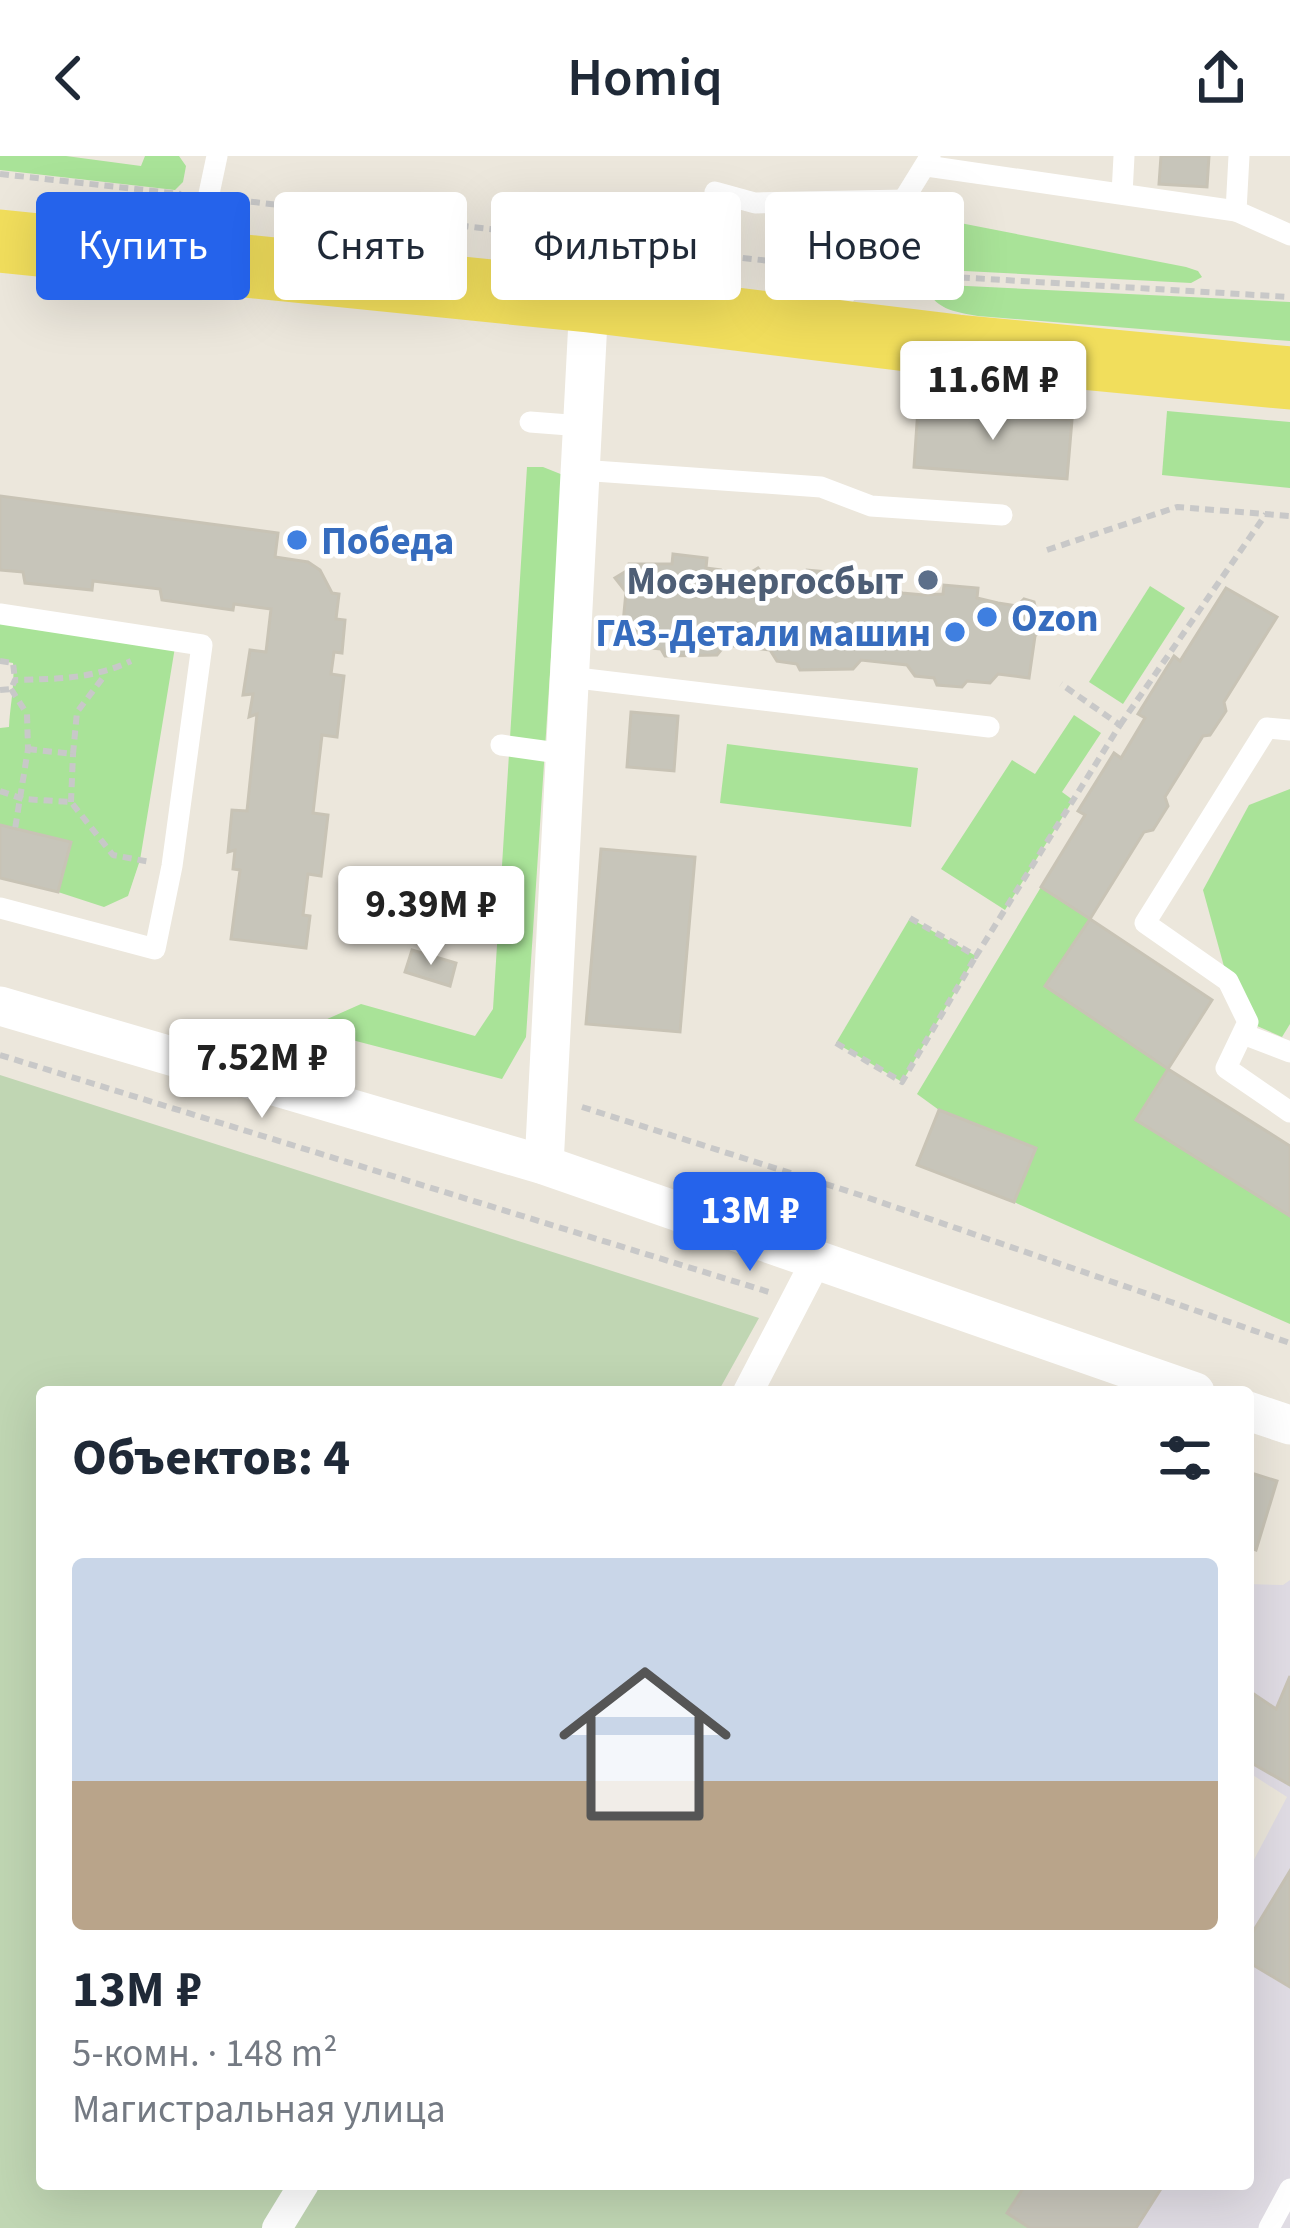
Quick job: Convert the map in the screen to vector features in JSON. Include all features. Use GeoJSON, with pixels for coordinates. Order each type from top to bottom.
{"type":"FeatureCollection","features":[{"type":"Feature","properties":{"kind":"main road"},"geometry":{"type":"LineString","coordinates":[[0,241],[36,245]]}},
{"type":"Feature","properties":{"kind":"main road"},"geometry":{"type":"LineString","coordinates":[[250,267],[1290,378]]}},
{"type":"Feature","properties":{"kind":"street"},"geometry":{"type":"LineString","coordinates":[[544,1165],[589,301]]}},
{"type":"Feature","properties":{"kind":"street"},"geometry":{"type":"LineString","coordinates":[[0,1006],[544,1165],[1178,1386]]}},
{"type":"Feature","properties":{"kind":"street"},"geometry":{"type":"LineString","coordinates":[[751,1386],[817,1259]]}},
{"type":"Feature","properties":{"kind":"street"},"geometry":{"type":"LineString","coordinates":[[1254,1413],[1290,1425]]}},
{"type":"Feature","properties":{"kind":"street"},"geometry":{"type":"LineString","coordinates":[[277,2228],[300,2190]]}},
{"type":"Feature","properties":{"kind":"lane"},"geometry":{"type":"LineString","coordinates":[[209,192],[217,156]]}},
{"type":"Feature","properties":{"kind":"lane"},"geometry":{"type":"LineString","coordinates":[[1122,194],[1124,156]]}},
{"type":"Feature","properties":{"kind":"lane"},"geometry":{"type":"LineString","coordinates":[[1236,211],[1239,156]]}},
{"type":"Feature","properties":{"kind":"lane"},"geometry":{"type":"LineString","coordinates":[[910,192],[928,161],[1236,211],[1290,235]]}},
{"type":"Feature","properties":{"kind":"lane"},"geometry":{"type":"LineString","coordinates":[[824,329],[841,300]]}},
{"type":"Feature","properties":{"kind":"lane"},"geometry":{"type":"LineString","coordinates":[[530,422],[582,426]]}},
{"type":"Feature","properties":{"kind":"lane"},"geometry":{"type":"LineString","coordinates":[[580,470],[821,487],[871,506],[1002,515]]}},
{"type":"Feature","properties":{"kind":"lane"},"geometry":{"type":"LineString","coordinates":[[0,614],[202,645],[172,866],[155,949],[0,908]]}},
{"type":"Feature","properties":{"kind":"lane"},"geometry":{"type":"LineString","coordinates":[[569,677],[989,728]]}},
{"type":"Feature","properties":{"kind":"lane"},"geometry":{"type":"LineString","coordinates":[[1290,730],[1267,728],[1145,923],[1228,981],[1248,1022],[1226,1068],[1290,1112]]}},
{"type":"Feature","properties":{"kind":"lane"},"geometry":{"type":"LineString","coordinates":[[501,745],[565,754]]}},
{"type":"Feature","properties":{"kind":"lane"},"geometry":{"type":"LineString","coordinates":[[1243,1034],[1290,1052]]}},
{"type":"Feature","properties":{"kind":"lane"},"geometry":{"type":"LineString","coordinates":[[1269,2228],[1290,2188]]}},
{"type":"Feature","properties":{"kind":"path"},"geometry":{"type":"LineString","coordinates":[[0,174],[163,192]]}},
{"type":"Feature","properties":{"kind":"path"},"geometry":{"type":"LineString","coordinates":[[250,202],[765,261]]}},
{"type":"Feature","properties":{"kind":"path"},"geometry":{"type":"LineString","coordinates":[[964,278],[1290,297]]}},
{"type":"Feature","properties":{"kind":"path"},"geometry":{"type":"LineString","coordinates":[[1047,550],[1177,507],[1290,516]]}},
{"type":"Feature","properties":{"kind":"path"},"geometry":{"type":"LineString","coordinates":[[836,1043],[902,1082],[1120,724],[1266,514]]}},
{"type":"Feature","properties":{"kind":"path"},"geometry":{"type":"LineString","coordinates":[[15,680],[107,672],[176,640]]}},
{"type":"Feature","properties":{"kind":"path"},"geometry":{"type":"LineString","coordinates":[[0,661],[13,663],[15,680],[10,689]]}},
{"type":"Feature","properties":{"kind":"path"},"geometry":{"type":"LineString","coordinates":[[107,672],[77,712],[70,802],[113,855],[172,866]]}},
{"type":"Feature","properties":{"kind":"path"},"geometry":{"type":"LineString","coordinates":[[1061,684],[1120,724]]}},
{"type":"Feature","properties":{"kind":"path"},"geometry":{"type":"LineString","coordinates":[[0,690],[10,689]]}},
{"type":"Feature","properties":{"kind":"path"},"geometry":{"type":"LineString","coordinates":[[10,689],[27,715],[28,749],[15,829]]}},
{"type":"Feature","properties":{"kind":"path"},"geometry":{"type":"LineString","coordinates":[[28,749],[73,754]]}},
{"type":"Feature","properties":{"kind":"path"},"geometry":{"type":"LineString","coordinates":[[0,791],[22,799],[70,802]]}},
{"type":"Feature","properties":{"kind":"path"},"geometry":{"type":"LineString","coordinates":[[910,917],[976,956]]}},
{"type":"Feature","properties":{"kind":"path"},"geometry":{"type":"LineString","coordinates":[[0,1055],[777,1295]]}},
{"type":"Feature","properties":{"kind":"path"},"geometry":{"type":"LineString","coordinates":[[568,1102],[860,1195],[1290,1342]]}},
{"type":"Feature","properties":{"kind":"shaded area"},"geometry":{"type":"Polygon","coordinates":[[[1290,1580],[1290,2228],[1061,2228],[1081,2190],[1254,2190],[1254,1860],[1287,1797],[1254,1776],[1254,1584],[1283,1585],[1290,1580]]]}},
{"type":"Feature","properties":{"kind":"green space"},"geometry":{"type":"Polygon","coordinates":[[[0,156],[66,156],[141,166],[145,156],[179,156],[186,166],[183,182],[175,190],[0,170],[0,156]]]}},
{"type":"Feature","properties":{"kind":"green space"},"geometry":{"type":"Polygon","coordinates":[[[964,224],[1186,267],[1202,277],[1191,283],[964,271],[964,224]]]}},
{"type":"Feature","properties":{"kind":"green space"},"geometry":{"type":"Polygon","coordinates":[[[964,286],[1290,302],[1290,341],[978,316],[934,300],[964,300],[964,286]]]}},
{"type":"Feature","properties":{"kind":"green space"},"geometry":{"type":"Polygon","coordinates":[[[1167,411],[1290,422],[1290,488],[1162,475],[1167,411]]]}},
{"type":"Feature","properties":{"kind":"green space"},"geometry":{"type":"Polygon","coordinates":[[[527,467],[563,475],[526,1037],[502,1079],[329,1034],[325,1020],[361,1004],[475,1036],[493,1009],[527,467]]]}},
{"type":"Feature","properties":{"kind":"green space"},"geometry":{"type":"Polygon","coordinates":[[[1150,586],[1185,608],[1123,704],[1089,682],[1150,586]]]}},
{"type":"Feature","properties":{"kind":"green space"},"geometry":{"type":"Polygon","coordinates":[[[0,614],[176,641],[140,860],[128,896],[104,907],[58,892],[70,842],[0,825],[0,728],[9,727],[13,663],[0,661],[0,614]]]}},
{"type":"Feature","properties":{"kind":"green space"},"geometry":{"type":"Polygon","coordinates":[[[1074,715],[1101,733],[1062,792],[1073,800],[1005,910],[941,869],[1012,760],[1035,774],[1074,715]]]}},
{"type":"Feature","properties":{"kind":"green space"},"geometry":{"type":"Polygon","coordinates":[[[727,744],[918,768],[911,827],[720,803],[727,744]]]}},
{"type":"Feature","properties":{"kind":"green space"},"geometry":{"type":"Polygon","coordinates":[[[1290,789],[1290,1024],[1282,1037],[1248,1022],[1228,981],[1203,890],[1249,805],[1290,789]]]}},
{"type":"Feature","properties":{"kind":"green space"},"geometry":{"type":"Polygon","coordinates":[[[1041,887],[1090,919],[1045,987],[1168,1069],[1137,1120],[1290,1216],[1290,1324],[1014,1202],[1035,1148],[939,1110],[917,1094],[1041,887]]]}},
{"type":"Feature","properties":{"kind":"green space"},"geometry":{"type":"Polygon","coordinates":[[[910,918],[976,956],[902,1082],[836,1043],[910,918]]]}},
{"type":"Feature","properties":{"kind":"green space"},"geometry":{"type":"Polygon","coordinates":[[[0,1075],[759,1318],[721,1386],[36,1386],[36,2190],[1059,2190],[1038,2228],[0,2228],[0,1075]]]}},
{"type":"Feature","properties":{"kind":"building"},"geometry":{"type":"Polygon","coordinates":[[[1161,156],[1209,156],[1207,187],[1159,184],[1161,156]]]}},
{"type":"Feature","properties":{"kind":"building"},"geometry":{"type":"Polygon","coordinates":[[[918,408],[1072,420],[1067,479],[914,467],[918,408]]]}},
{"type":"Feature","properties":{"kind":"building"},"geometry":{"type":"Polygon","coordinates":[[[0,496],[278,533],[275,557],[308,562],[320,570],[332,593],[339,594],[336,619],[345,620],[342,653],[334,652],[331,674],[344,676],[337,737],[322,735],[313,813],[328,815],[321,876],[308,874],[303,915],[310,916],[306,948],[231,939],[240,870],[233,869],[235,850],[228,852],[232,810],[247,811],[257,714],[249,717],[253,694],[243,695],[250,650],[266,652],[271,609],[234,604],[233,610],[162,600],[160,589],[93,581],[92,590],[25,583],[23,572],[0,570],[0,496]]]}},
{"type":"Feature","properties":{"kind":"building"},"geometry":{"type":"Polygon","coordinates":[[[673,554],[707,558],[706,568],[727,575],[745,576],[758,568],[767,579],[786,581],[805,579],[807,570],[841,573],[839,583],[879,591],[892,583],[902,593],[924,595],[943,594],[944,585],[978,588],[977,598],[1017,606],[1024,599],[1034,602],[1046,626],[1035,636],[1029,678],[998,674],[990,683],[967,681],[962,687],[937,685],[934,678],[915,676],[907,665],[861,660],[853,669],[800,670],[797,664],[777,661],[770,650],[725,645],[717,655],[665,656],[661,649],[642,647],[634,636],[622,634],[626,592],[615,578],[629,564],[672,564],[673,554]]]}},
{"type":"Feature","properties":{"kind":"building"},"geometry":{"type":"Polygon","coordinates":[[[1226,588],[1277,617],[1224,702],[1226,711],[1210,735],[1203,736],[1165,797],[1168,806],[1153,830],[1144,832],[1090,919],[1041,887],[1085,815],[1078,811],[1114,753],[1121,758],[1145,718],[1138,714],[1174,656],[1180,661],[1226,588]]]}},
{"type":"Feature","properties":{"kind":"building"},"geometry":{"type":"Polygon","coordinates":[[[631,712],[678,716],[674,771],[627,767],[631,712]]]}},
{"type":"Feature","properties":{"kind":"building"},"geometry":{"type":"Polygon","coordinates":[[[0,825],[71,842],[58,892],[0,878],[0,825]]]}},
{"type":"Feature","properties":{"kind":"building"},"geometry":{"type":"Polygon","coordinates":[[[601,849],[695,857],[680,1032],[586,1024],[601,849]]]}},
{"type":"Feature","properties":{"kind":"building"},"geometry":{"type":"Polygon","coordinates":[[[1090,919],[1212,1000],[1168,1069],[1045,986],[1090,919]]]}},
{"type":"Feature","properties":{"kind":"building"},"geometry":{"type":"Polygon","coordinates":[[[412,950],[456,963],[450,986],[405,972],[412,950]]]}},
{"type":"Feature","properties":{"kind":"building"},"geometry":{"type":"Polygon","coordinates":[[[1168,1069],[1290,1146],[1290,1216],[1136,1120],[1168,1069]]]}},
{"type":"Feature","properties":{"kind":"building"},"geometry":{"type":"Polygon","coordinates":[[[939,1110],[1036,1148],[1014,1202],[917,1165],[939,1110]]]}},
{"type":"Feature","properties":{"kind":"building"},"geometry":{"type":"Polygon","coordinates":[[[1254,1474],[1277,1481],[1254,1549],[1254,1474]]]}},
{"type":"Feature","properties":{"kind":"building"},"geometry":{"type":"Polygon","coordinates":[[[1290,1676],[1290,1785],[1254,1764],[1254,1694],[1276,1709],[1290,1676]]]}},
{"type":"Feature","properties":{"kind":"building"},"geometry":{"type":"Polygon","coordinates":[[[1290,1871],[1290,1987],[1254,1966],[1254,1930],[1290,1871]]]}},
{"type":"Feature","properties":{"kind":"building"},"geometry":{"type":"Polygon","coordinates":[[[1022,2190],[1160,2190],[1136,2228],[1030,2228],[1007,2213],[1022,2190]]]}},
{"type":"Feature","properties":{"kind":"place","name":"Победа"},"geometry":{"type":"Point","coordinates":[297,540]}},
{"type":"Feature","properties":{"kind":"place","name":"Мосэнергосбыт"},"geometry":{"type":"Point","coordinates":[928,580]}},
{"type":"Feature","properties":{"kind":"place","name":"Ozon"},"geometry":{"type":"Point","coordinates":[987,617]}},
{"type":"Feature","properties":{"kind":"place","name":"ГАЗ-Детали машин"},"geometry":{"type":"Point","coordinates":[955,632]}}]}
